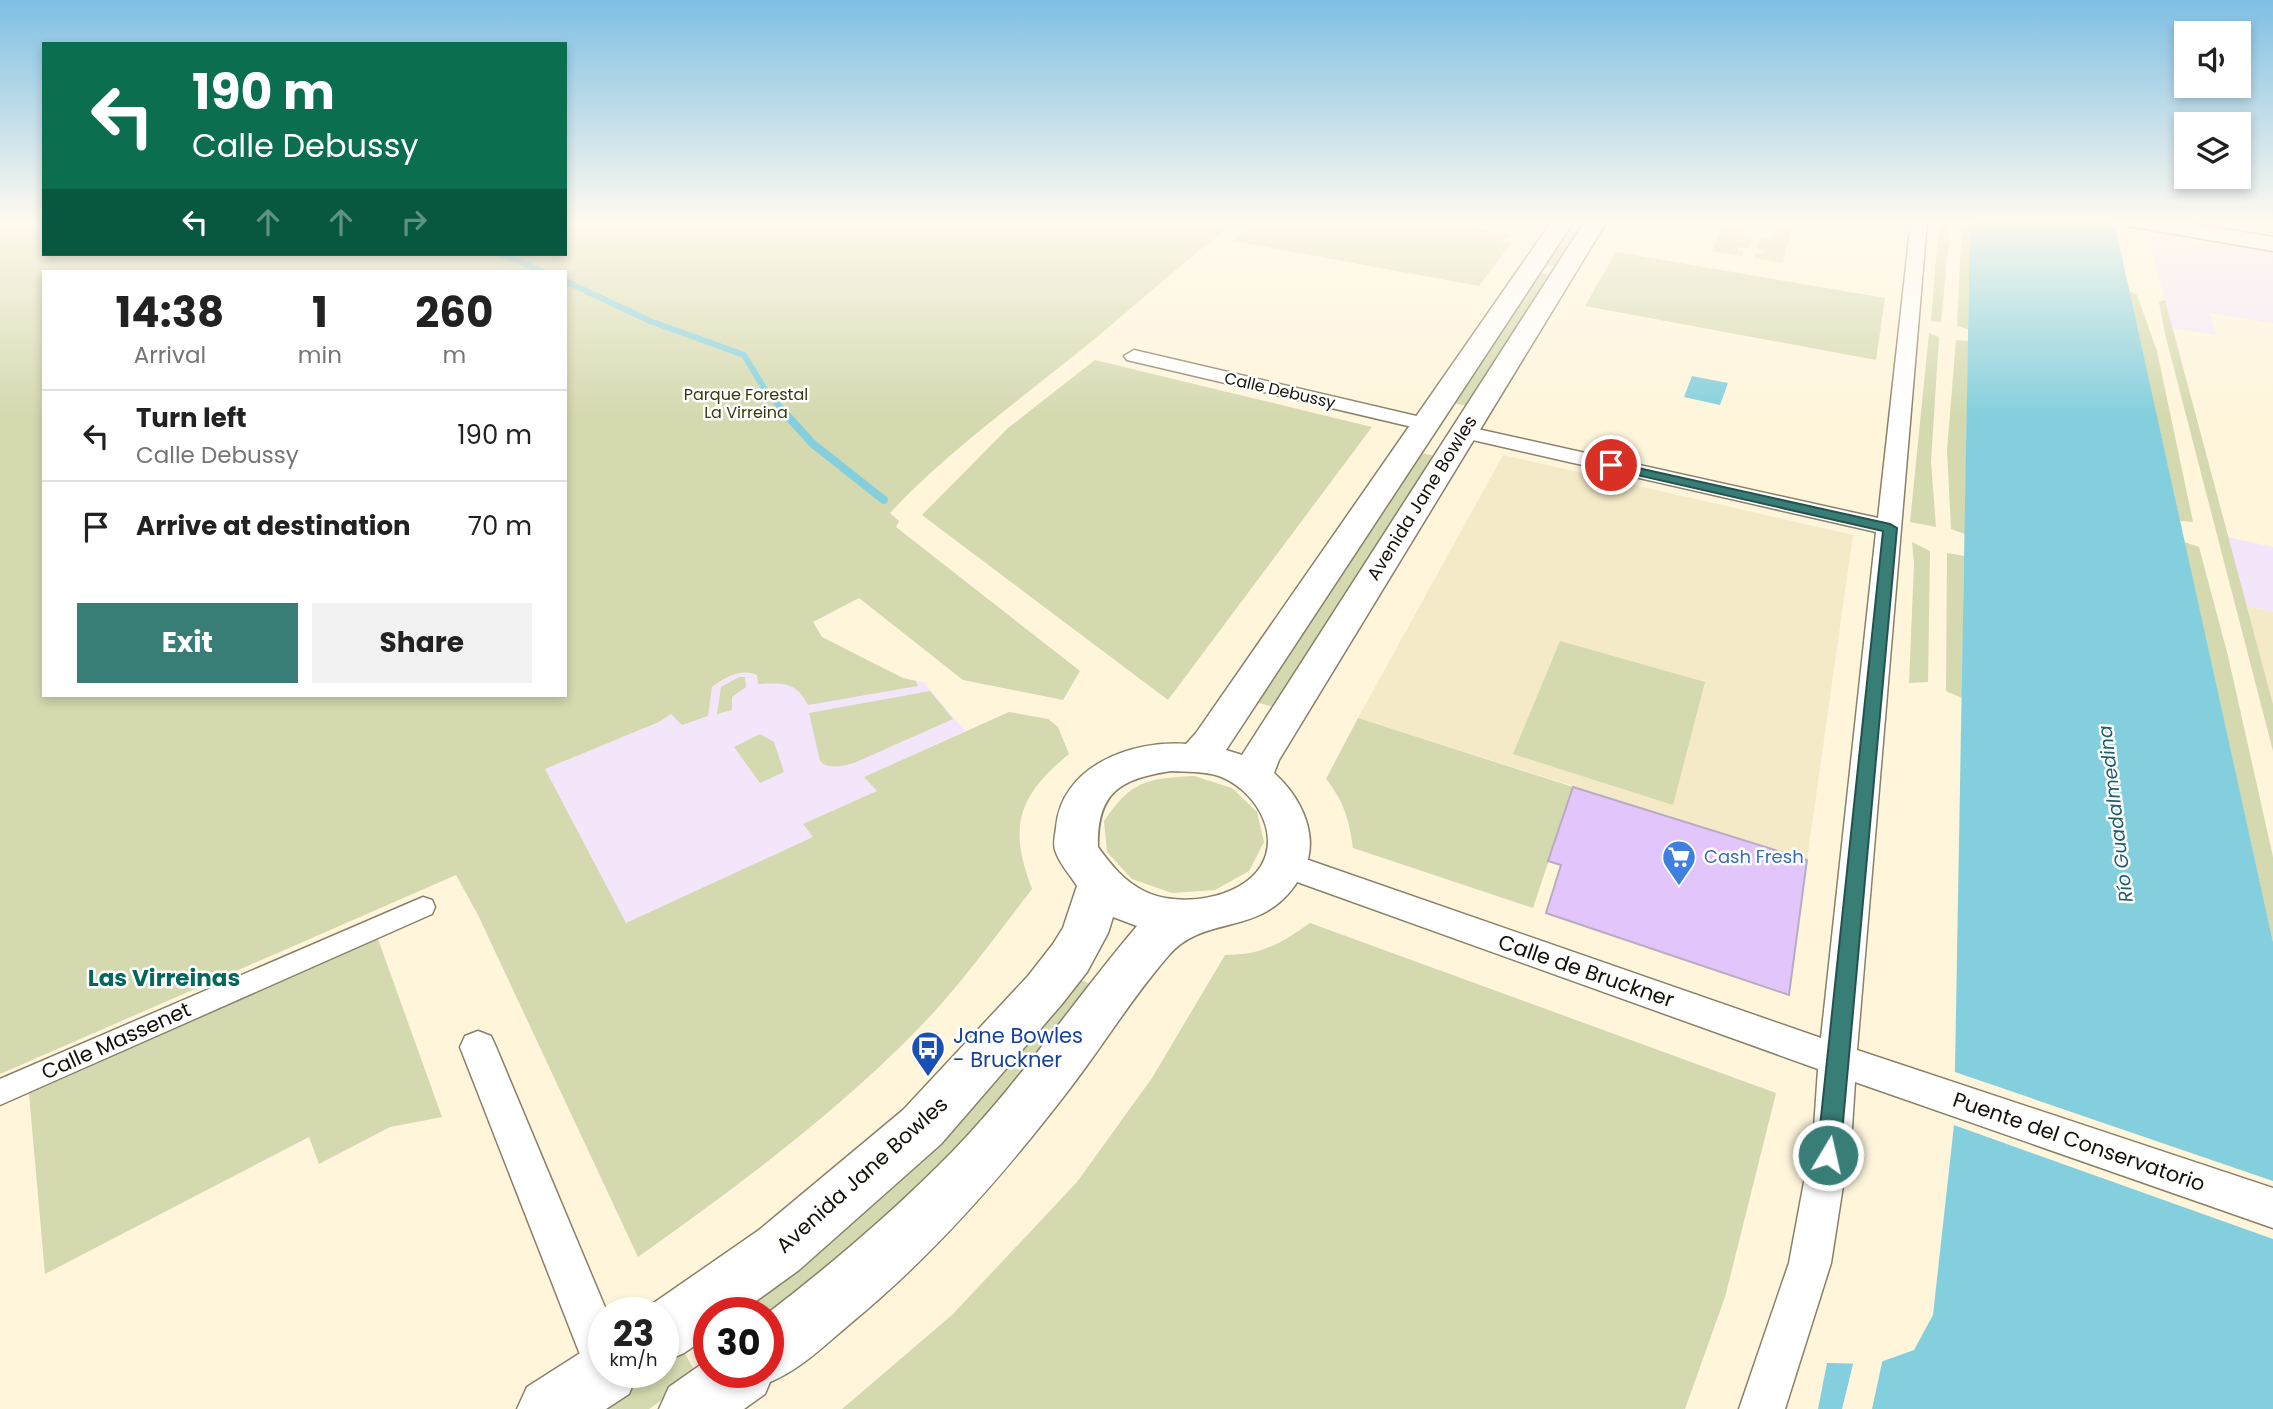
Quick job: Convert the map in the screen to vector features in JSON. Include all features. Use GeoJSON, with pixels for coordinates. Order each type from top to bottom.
{"type":"FeatureCollection","features":[{"type":"Feature","properties":{"kind":"main road","name":"Avenida Jane Bowles"},"geometry":{"type":"LineString","coordinates":[[1196,758],[1210,743],[1519,287]]}},
{"type":"Feature","properties":{"kind":"main road","name":"Avenida Jane Bowles"},"geometry":{"type":"LineString","coordinates":[[1252,776],[1259,760],[1554,287]]}},
{"type":"Feature","properties":{"kind":"main road"},"geometry":{"type":"LineString","coordinates":[[1171,757],[1196,758],[1226,764],[1252,776],[1272,797],[1287,821],[1290,842],[1286,865],[1267,889],[1243,905],[1209,915],[1181,918],[1144,910],[1122,901],[1100,886],[1076,848],[1079,809],[1095,787],[1133,764],[1171,757]]}},
{"type":"Feature","properties":{"kind":"main road","name":"Avenida Jane Bowles"},"geometry":{"type":"LineString","coordinates":[[679,1321],[779,1250],[922,1127],[1045,990],[1070,958],[1085,933],[1100,886]]}},
{"type":"Feature","properties":{"kind":"main road"},"geometry":{"type":"LineString","coordinates":[[784,1339],[862,1277],[972,1170],[1054,1070],[1120,980],[1154,939],[1181,918]]}},
{"type":"Feature","properties":{"kind":"main road"},"geometry":{"type":"LineString","coordinates":[[549,1409],[588,1384]]}},
{"type":"Feature","properties":{"kind":"main road"},"geometry":{"type":"LineString","coordinates":[[691,1409],[721,1388]]}},
{"type":"Feature","properties":{"kind":"street"},"geometry":{"type":"LineString","coordinates":[[1762,1409],[1810,1264],[1833,1128],[1842,999],[1913,287]]}},
{"type":"Feature","properties":{"kind":"street","name":"Calle Debussy"},"geometry":{"type":"LineString","coordinates":[[1134,356],[1426,424]]}},
{"type":"Feature","properties":{"kind":"street"},"geometry":{"type":"LineString","coordinates":[[1464,432],[1890,528]]}},
{"type":"Feature","properties":{"kind":"street","name":"Calle de Bruckner"},"geometry":{"type":"LineString","coordinates":[[1286,865],[1885,1076]]}},
{"type":"Feature","properties":{"kind":"street","name":"Calle Massenet"},"geometry":{"type":"LineString","coordinates":[[0,1092],[424,907]]}},
{"type":"Feature","properties":{"kind":"street"},"geometry":{"type":"LineString","coordinates":[[478,1047],[588,1319]]}},
{"type":"Feature","properties":{"kind":"street","name":"Puente del Conservatorio"},"geometry":{"type":"LineString","coordinates":[[1885,1076],[2273,1208]]}},
{"type":"Feature","properties":{"kind":"shaded area"},"geometry":{"type":"Polygon","coordinates":[[[2161,287],[2273,287],[2273,323],[2210,313],[2217,335],[2172,328],[2161,287]]]}},
{"type":"Feature","properties":{"kind":"shaded area"},"geometry":{"type":"Polygon","coordinates":[[[1503,455],[1853,535],[1807,860],[1358,718],[1503,455]]]}},
{"type":"Feature","properties":{"kind":"shaded area"},"geometry":{"type":"Polygon","coordinates":[[[2228,537],[2273,547],[2273,612],[2247,606],[2228,537]]]}},
{"type":"Feature","properties":{"kind":"shaded area"},"geometry":{"type":"Polygon","coordinates":[[[2247,606],[2273,612],[2273,704],[2258,647],[2247,606]]]}},
{"type":"Feature","properties":{"kind":"shaded area"},"geometry":{"type":"Polygon","coordinates":[[[813,622],[822,637],[837,646],[903,678],[923,682],[965,731],[865,777],[878,791],[804,824],[814,837],[626,924],[545,769],[659,722],[813,622]]]}},
{"type":"Feature","properties":{"kind":"green space","name":"Parque Forestal La Virreina"},"geometry":{"type":"Polygon","coordinates":[[[0,287],[42,287],[42,697],[567,697],[567,287],[1156,287],[957,450],[890,513],[899,521],[896,527],[1080,671],[1063,700],[963,680],[859,598],[813,622],[822,637],[903,678],[916,681],[918,686],[808,705],[799,691],[788,685],[758,684],[757,675],[739,673],[712,687],[708,716],[682,725],[671,714],[659,722],[545,769],[626,923],[813,837],[803,824],[877,791],[864,777],[1009,712],[1048,719],[1058,727],[1069,754],[1038,784],[1022,814],[1020,847],[1032,889],[948,996],[886,1061],[818,1121],[638,1257],[478,915],[456,875],[0,1074],[0,287]]]}},
{"type":"Feature","properties":{"kind":"green space"},"geometry":{"type":"Polygon","coordinates":[[[1532,287],[1544,287],[1467,406],[1454,403],[1532,287]]]}},
{"type":"Feature","properties":{"kind":"green space"},"geometry":{"type":"Polygon","coordinates":[[[1596,287],[1819,287],[1885,298],[1876,360],[1585,306],[1596,287]]]}},
{"type":"Feature","properties":{"kind":"green space"},"geometry":{"type":"Polygon","coordinates":[[[1934,287],[1944,287],[1941,322],[1931,321],[1934,287]]]}},
{"type":"Feature","properties":{"kind":"green space"},"geometry":{"type":"Polygon","coordinates":[[[1959,287],[1969,287],[1968,329],[1957,326],[1959,287]]]}},
{"type":"Feature","properties":{"kind":"green space"},"geometry":{"type":"Polygon","coordinates":[[[2129,291],[2137,295],[2157,351],[2193,522],[2180,521],[2129,291]]]}},
{"type":"Feature","properties":{"kind":"green space"},"geometry":{"type":"Polygon","coordinates":[[[2165,300],[2273,704],[2273,751],[2165,334],[2159,302],[2165,300]]]}},
{"type":"Feature","properties":{"kind":"green space"},"geometry":{"type":"Polygon","coordinates":[[[1929,333],[1939,337],[1931,462],[1936,527],[1910,522],[1929,333]]]}},
{"type":"Feature","properties":{"kind":"green space"},"geometry":{"type":"Polygon","coordinates":[[[1956,340],[1968,341],[1965,534],[1951,529],[1947,450],[1956,340]]]}},
{"type":"Feature","properties":{"kind":"green space"},"geometry":{"type":"Polygon","coordinates":[[[1095,360],[1372,427],[1168,700],[922,515],[1008,428],[1095,360]]]}},
{"type":"Feature","properties":{"kind":"green space"},"geometry":{"type":"Polygon","coordinates":[[[1422,453],[1435,456],[1273,707],[1256,702],[1422,453]]]}},
{"type":"Feature","properties":{"kind":"green space"},"geometry":{"type":"Polygon","coordinates":[[[1912,542],[1930,551],[1928,682],[1909,683],[1914,564],[1912,542]]]}},
{"type":"Feature","properties":{"kind":"green space"},"geometry":{"type":"Polygon","coordinates":[[[2184,542],[2199,547],[2228,656],[2273,857],[2273,942],[2184,542]]]}},
{"type":"Feature","properties":{"kind":"green space"},"geometry":{"type":"Polygon","coordinates":[[[1947,553],[1964,556],[1962,698],[1946,691],[1947,553]]]}},
{"type":"Feature","properties":{"kind":"green space"},"geometry":{"type":"Polygon","coordinates":[[[1560,641],[1705,682],[1673,805],[1513,754],[1560,641]]]}},
{"type":"Feature","properties":{"kind":"green space"},"geometry":{"type":"Polygon","coordinates":[[[739,677],[745,677],[746,687],[732,697],[732,710],[717,714],[721,687],[739,677]]]}},
{"type":"Feature","properties":{"kind":"green space"},"geometry":{"type":"Polygon","coordinates":[[[930,691],[953,719],[854,763],[832,766],[820,761],[809,713],[930,691]]]}},
{"type":"Feature","properties":{"kind":"green space"},"geometry":{"type":"Polygon","coordinates":[[[1358,718],[1573,787],[1533,908],[1353,848],[1345,811],[1326,779],[1358,718]]]}},
{"type":"Feature","properties":{"kind":"green space"},"geometry":{"type":"Polygon","coordinates":[[[760,734],[774,742],[784,772],[760,783],[734,747],[760,734]]]}},
{"type":"Feature","properties":{"kind":"green space"},"geometry":{"type":"Polygon","coordinates":[[[1194,776],[1232,788],[1257,812],[1264,842],[1249,871],[1215,890],[1172,893],[1132,879],[1107,852],[1104,821],[1123,797],[1142,784],[1194,776]]]}},
{"type":"Feature","properties":{"kind":"green space"},"geometry":{"type":"Polygon","coordinates":[[[1310,923],[1776,1093],[1725,1297],[1685,1409],[842,1409],[952,1315],[1077,1182],[1152,1078],[1225,955],[1250,953],[1270,947],[1310,923]]]}},
{"type":"Feature","properties":{"kind":"green space"},"geometry":{"type":"Polygon","coordinates":[[[378,939],[442,1117],[390,1127],[319,1164],[309,1137],[45,1274],[29,1094],[378,939]]]}},
{"type":"Feature","properties":{"kind":"green space"},"geometry":{"type":"Polygon","coordinates":[[[1072,976],[1092,985],[1021,1083],[902,1206],[784,1306],[784,1297],[754,1297],[1072,976]]]}},
{"type":"Feature","properties":{"kind":"green space"},"geometry":{"type":"Polygon","coordinates":[[[684,1352],[693,1368],[693,1378],[679,1388],[679,1356],[684,1352]]]}},
{"type":"Feature","properties":{"kind":"green space"},"geometry":{"type":"Polygon","coordinates":[[[633,1388],[679,1388],[649,1409],[601,1409],[633,1388]]]}},
{"type":"Feature","properties":{"kind":"water","name":"Río Guadalmedina"},"geometry":{"type":"Polygon","coordinates":[[[1969,287],[2129,287],[2273,942],[2273,1409],[1818,1409],[1827,1363],[1875,1364],[1914,1350],[1933,1315],[1954,1125],[1969,287]]]}},
{"type":"Feature","properties":{"kind":"water"},"geometry":{"type":"Polygon","coordinates":[[[1692,376],[1728,383],[1720,405],[1684,397],[1692,376]]]}},
{"type":"Feature","properties":{"kind":"pier"},"geometry":{"type":"Polygon","coordinates":[[[1952,1071],[2273,1181],[2273,1239],[1951,1124],[1952,1071]]]}},
{"type":"Feature","properties":{"kind":"pier"},"geometry":{"type":"Polygon","coordinates":[[[1883,1358],[1872,1409],[1842,1409],[1854,1360],[1875,1361],[1883,1358]]]}},
{"type":"Feature","properties":{"kind":"building","name":"Cash Fresh"},"geometry":{"type":"Polygon","coordinates":[[[1573,787],[1807,860],[1789,995],[1546,913],[1561,865],[1548,861],[1573,787]]]}},
{"type":"Feature","properties":{"kind":"waterway"},"geometry":{"type":"LineString","coordinates":[[577,287],[650,321],[744,355],[767,393],[784,411]]}},
{"type":"Feature","properties":{"kind":"waterway"},"geometry":{"type":"LineString","coordinates":[[782,410],[813,444],[884,500]]}},
{"type":"Feature","properties":{"kind":"place","name":"Cash Fresh"},"geometry":{"type":"Point","coordinates":[1679,887]}},
{"type":"Feature","properties":{"kind":"place","name":"Jane Bowles - Bruckner"},"geometry":{"type":"Point","coordinates":[928,1078]}},
{"type":"Feature","properties":{"kind":"district","name":"Las Virreinas"},"geometry":{"type":"Point","coordinates":[164,978]}},
{"type":"Feature","properties":{"kind":"route"},"geometry":{"type":"LineString","coordinates":[[1611,465],[1890,528],[1842,999],[1833,1128],[1828,1155]]}}]}
